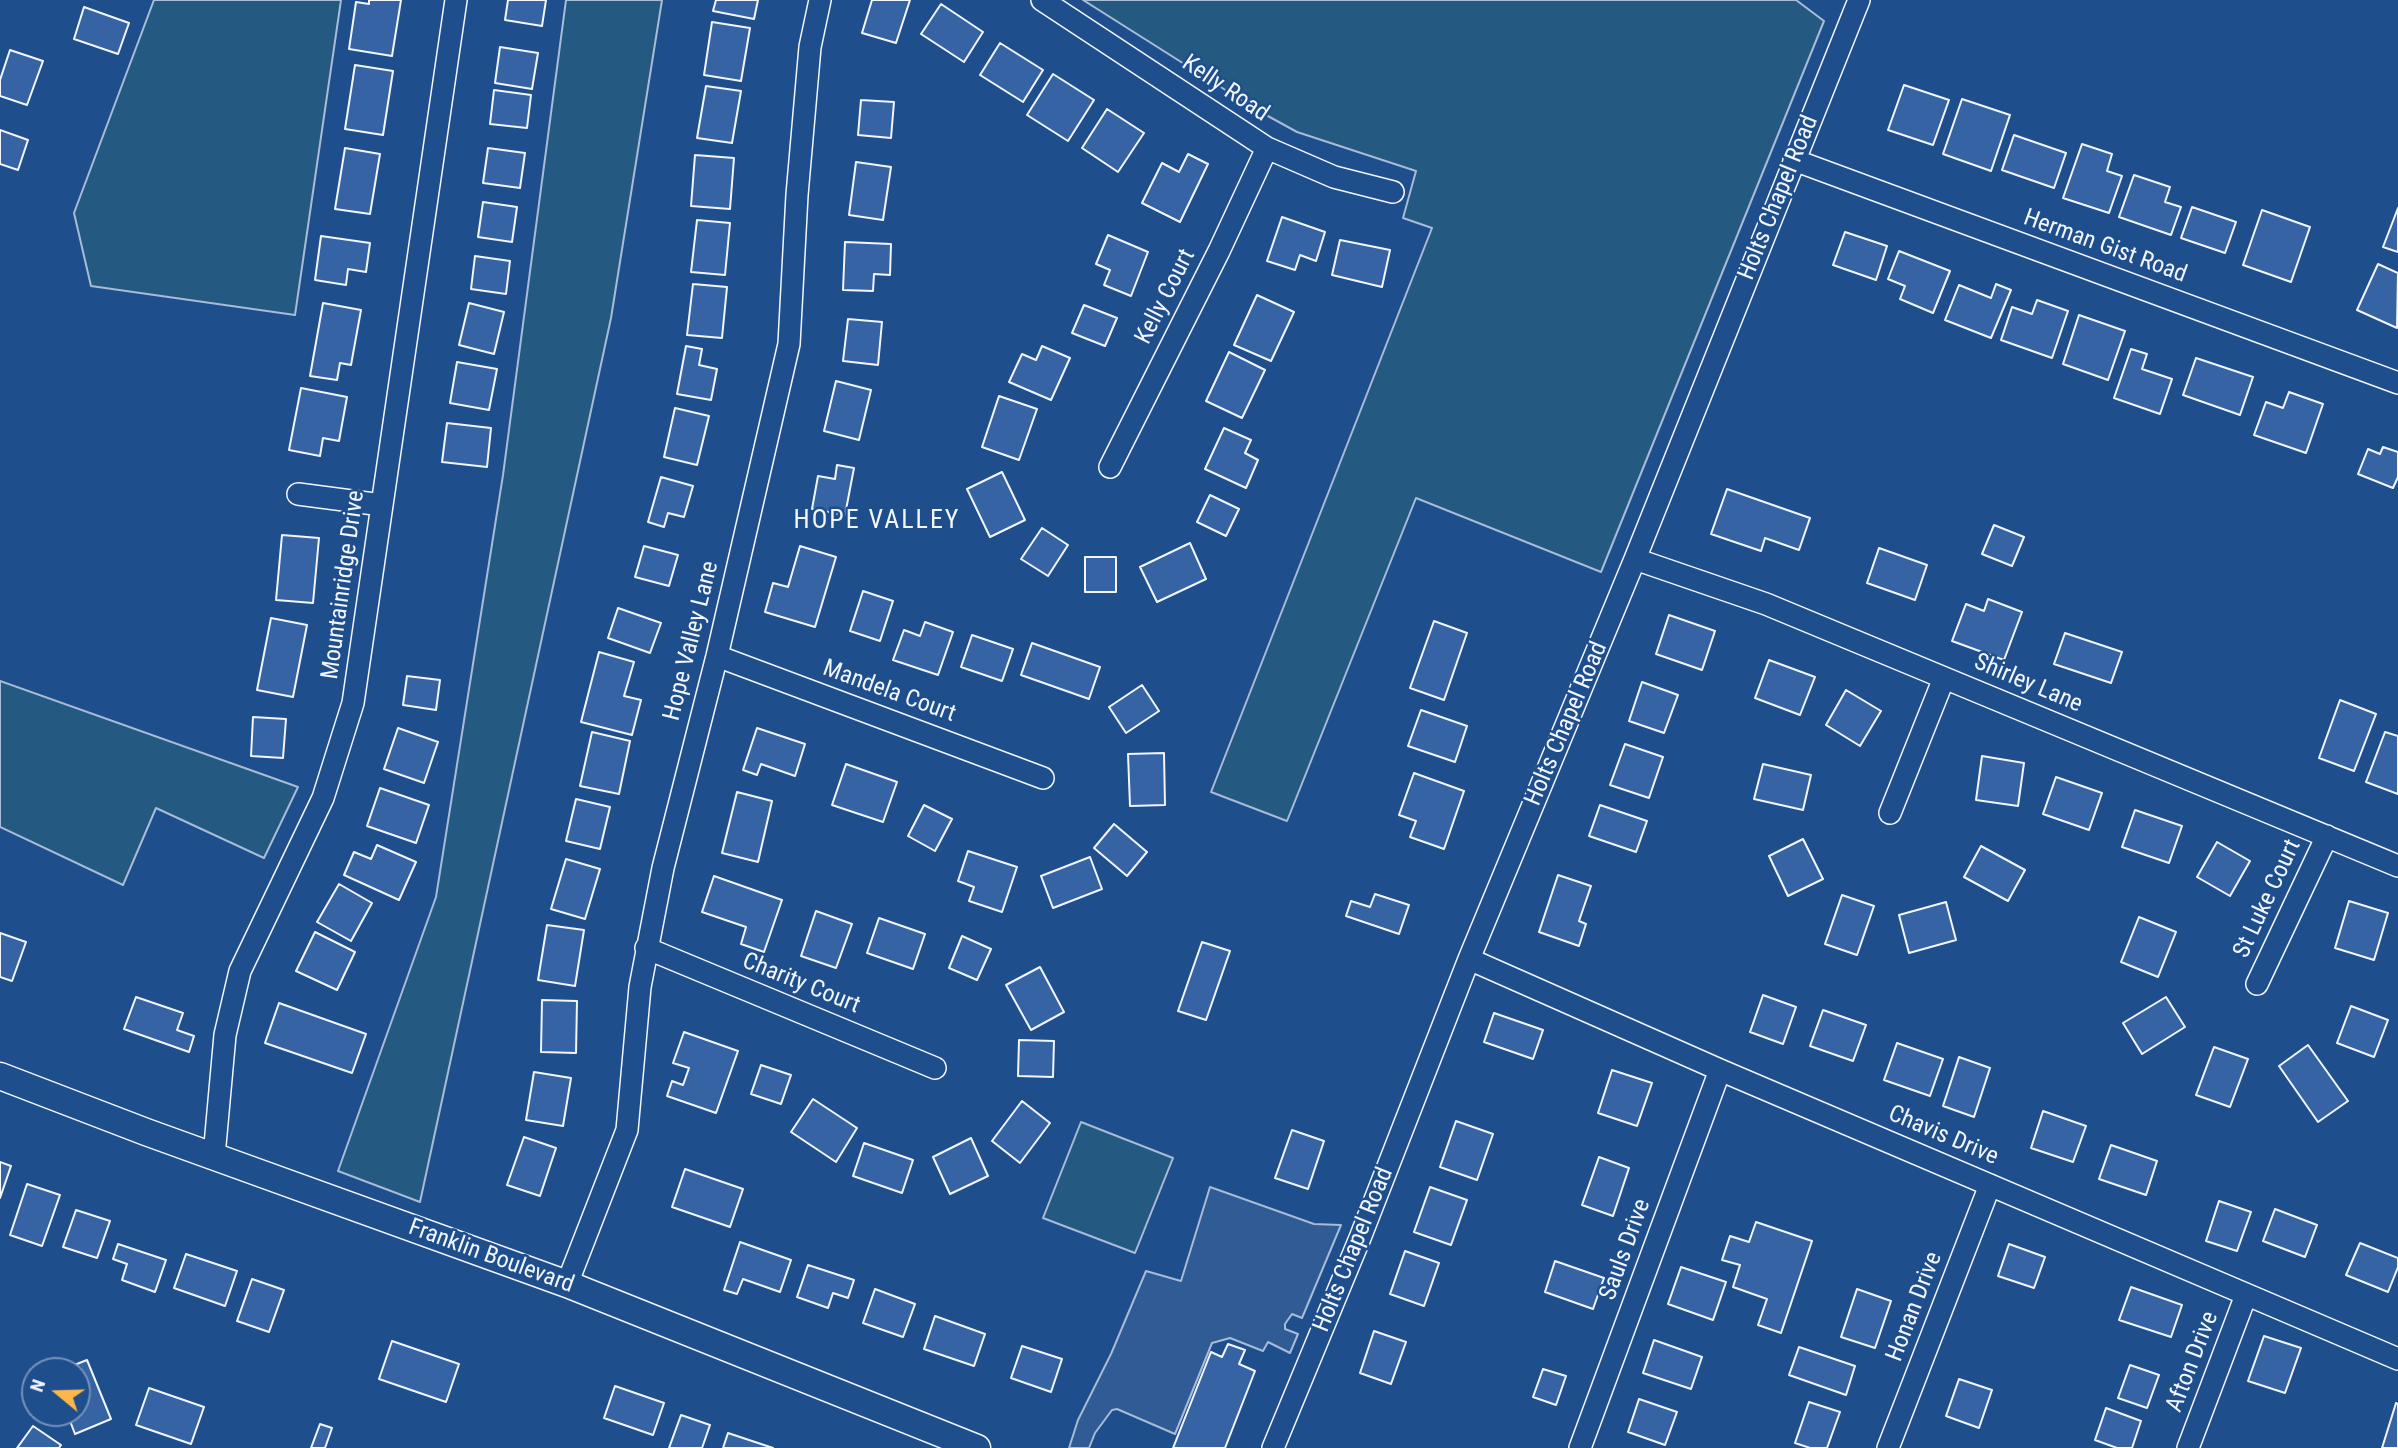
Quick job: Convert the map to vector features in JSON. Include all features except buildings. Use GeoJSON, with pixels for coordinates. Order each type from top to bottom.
{"type":"FeatureCollection","features":[{"type":"Feature","properties":{"kind":"street","name":"Mountainridge Drive"},"geometry":{"type":"LineString","coordinates":[[214,1156],[225,1035],[240,971],[323,798],[353,703],[456,0]]}},
{"type":"Feature","properties":{"kind":"street","name":"Hope Valley Lane"},"geometry":{"type":"LineString","coordinates":[[566,1284],[627,1130],[646,948],[789,344],[797,195],[810,47],[820,0]]}},
{"type":"Feature","properties":{"kind":"street","name":"Kelly Road"},"geometry":{"type":"LineString","coordinates":[[1042,0],[1267,148],[1334,177],[1393,192]]}},
{"type":"Feature","properties":{"kind":"street","name":"Holts Chapel Road"},"geometry":{"type":"LineString","coordinates":[[1273,1448],[1859,0]]}},
{"type":"Feature","properties":{"kind":"street","name":"Kelly Court"},"geometry":{"type":"LineString","coordinates":[[1110,467],[1219,251],[1267,148]]}},
{"type":"Feature","properties":{"kind":"street","name":"Herman Gist Road"},"geometry":{"type":"LineString","coordinates":[[1794,160],[2398,383]]}},
{"type":"Feature","properties":{"kind":"street"},"geometry":{"type":"LineString","coordinates":[[298,494],[382,505]]}},
{"type":"Feature","properties":{"kind":"street","name":"Shirley Lane"},"geometry":{"type":"LineString","coordinates":[[1635,559],[1766,604],[2398,866]]}},
{"type":"Feature","properties":{"kind":"street","name":"Mandela Court"},"geometry":{"type":"LineString","coordinates":[[716,656],[1043,778]]}},
{"type":"Feature","properties":{"kind":"street"},"geometry":{"type":"LineString","coordinates":[[1890,813],[1944,678]]}},
{"type":"Feature","properties":{"kind":"street","name":"St Luke Court"},"geometry":{"type":"LineString","coordinates":[[2257,984],[2327,836]]}},
{"type":"Feature","properties":{"kind":"street","name":"Charity Court"},"geometry":{"type":"LineString","coordinates":[[646,948],[935,1068]]}},
{"type":"Feature","properties":{"kind":"street","name":"Chavis Drive"},"geometry":{"type":"LineString","coordinates":[[1469,959],[1720,1070],[2398,1359]]}},
{"type":"Feature","properties":{"kind":"street","name":"Sauls Drive"},"geometry":{"type":"LineString","coordinates":[[1580,1448],[1720,1070]]}},
{"type":"Feature","properties":{"kind":"street","name":"Franklin Boulevard"},"geometry":{"type":"LineString","coordinates":[[0,1076],[566,1284],[967,1446]]}},
{"type":"Feature","properties":{"kind":"street","name":"Honan Drive"},"geometry":{"type":"LineString","coordinates":[[1888,1448],[1990,1185]]}},
{"type":"Feature","properties":{"kind":"street","name":"Afton Drive"},"geometry":{"type":"LineString","coordinates":[[2188,1448],[2246,1295]]}},
{"type":"Feature","properties":{"kind":"shaded area"},"geometry":{"type":"Polygon","coordinates":[[[154,0],[341,0],[295,315],[91,286],[74,213],[154,0]]]}},
{"type":"Feature","properties":{"kind":"shaded area"},"geometry":{"type":"Polygon","coordinates":[[[566,0],[662,0],[611,318],[420,1202],[338,1171],[436,897],[503,475],[566,0]]]}},
{"type":"Feature","properties":{"kind":"shaded area"},"geometry":{"type":"Polygon","coordinates":[[[1083,0],[1796,0],[1824,21],[1601,572],[1416,498],[1287,821],[1211,792],[1432,228],[1403,218],[1416,171],[1297,132],[1257,110],[1083,0]]]}},
{"type":"Feature","properties":{"kind":"shaded area"},"geometry":{"type":"Polygon","coordinates":[[[0,681],[298,787],[264,858],[156,808],[123,885],[0,827],[0,681]]]}},
{"type":"Feature","properties":{"kind":"shaded area"},"geometry":{"type":"Polygon","coordinates":[[[1081,1122],[1173,1158],[1135,1253],[1043,1218],[1081,1122]]]}},
{"type":"Feature","properties":{"kind":"shaded area"},"geometry":{"type":"Polygon","coordinates":[[[1210,1187],[1314,1224],[1341,1225],[1302,1318],[1292,1314],[1285,1324],[1285,1329],[1298,1334],[1290,1353],[1268,1342],[1263,1351],[1230,1338],[1212,1343],[1175,1434],[1117,1409],[1112,1410],[1095,1433],[1089,1448],[1069,1448],[1078,1420],[1111,1354],[1146,1271],[1181,1281],[1210,1187]]]}},
{"type":"Feature","properties":{"kind":"district","name":"HOPE VALLEY"},"geometry":{"type":"Point","coordinates":[877,521]}}]}
